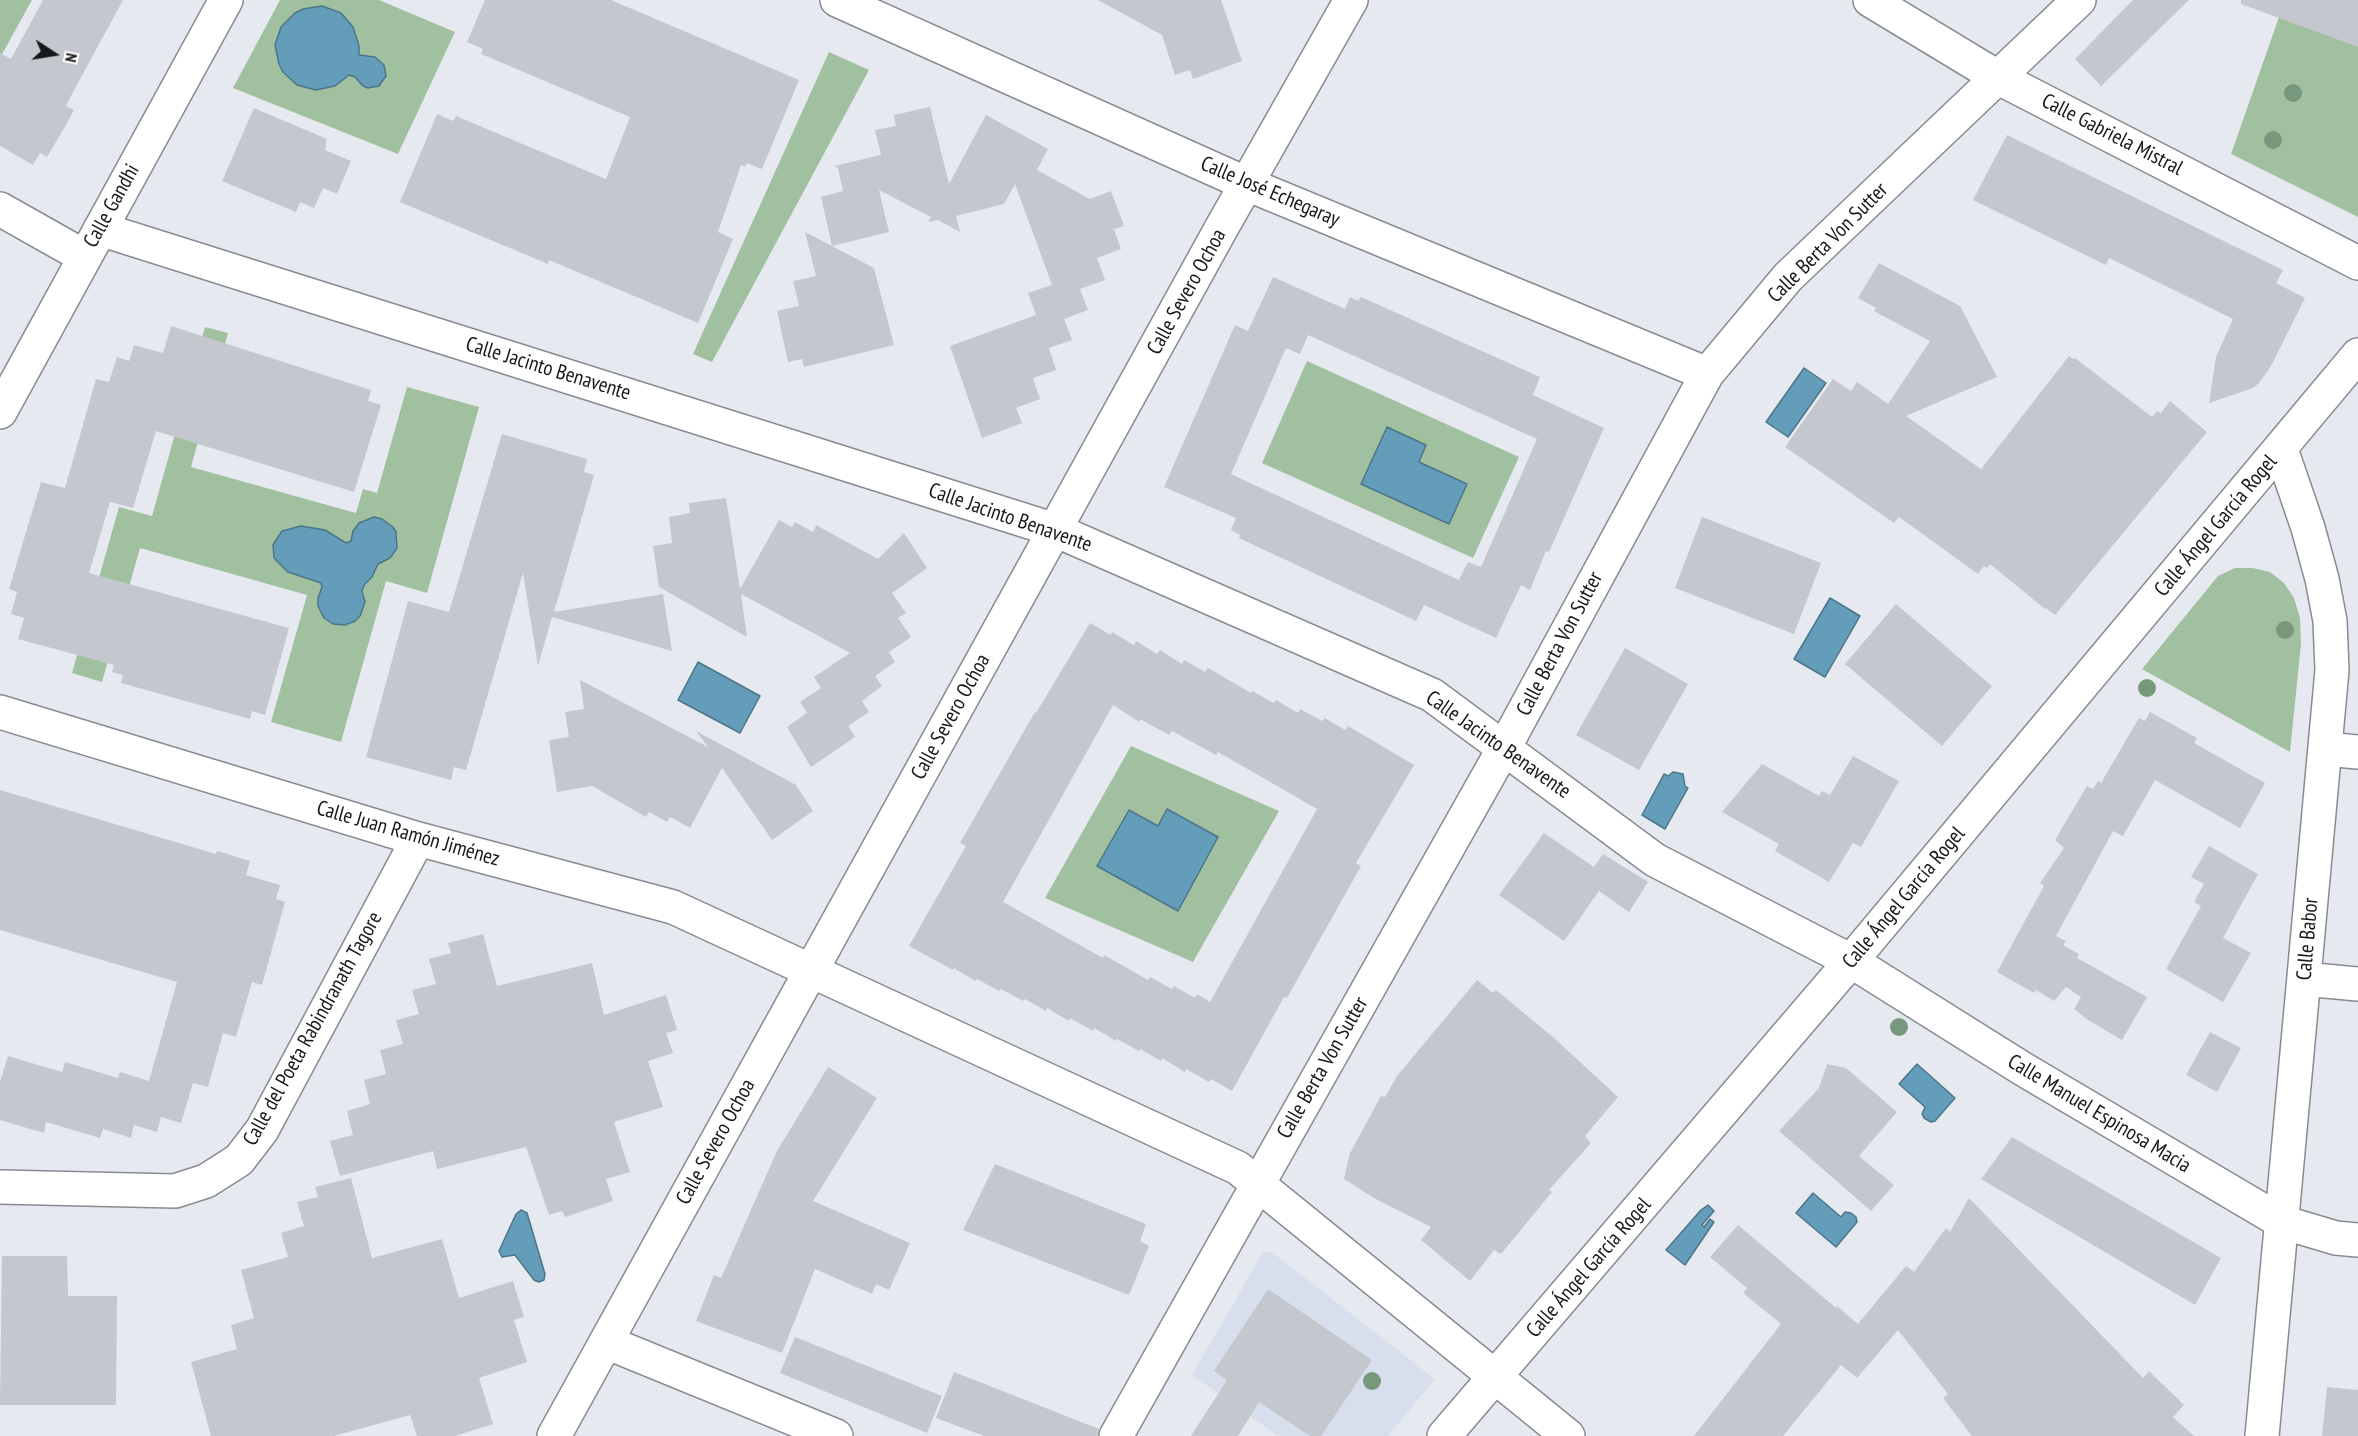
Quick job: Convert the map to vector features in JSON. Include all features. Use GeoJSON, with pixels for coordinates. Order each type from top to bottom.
{"type":"FeatureCollection","features":[{"type":"Feature","properties":{"kind":"street","name":"Calle Gandhi"},"geometry":{"type":"LineString","coordinates":[[0,412],[226,0]]}},
{"type":"Feature","properties":{"kind":"street","name":"Calle José Echegaray"},"geometry":{"type":"LineString","coordinates":[[837,0],[1247,184],[1707,374]]}},
{"type":"Feature","properties":{"kind":"street","name":"Calle Severo Ochoa"},"geometry":{"type":"LineString","coordinates":[[554,1436],[1351,0]]}},
{"type":"Feature","properties":{"kind":"street","name":"Calle Gabriela Mistral"},"geometry":{"type":"LineString","coordinates":[[1870,0],[1999,78],[2358,263]]}},
{"type":"Feature","properties":{"kind":"street","name":"Calle Berta Von Sutter"},"geometry":{"type":"LineString","coordinates":[[1116,1436],[1504,748],[1707,374],[1788,278],[2079,0]]}},
{"type":"Feature","properties":{"kind":"street"},"geometry":{"type":"LineString","coordinates":[[0,209],[85,257]]}},
{"type":"Feature","properties":{"kind":"street","name":"Calle Jacinto Benavente"},"geometry":{"type":"LineString","coordinates":[[100,229],[1055,530],[1432,695],[1655,860],[1851,961]]}},
{"type":"Feature","properties":{"kind":"street","name":"Calle Ángel García Rogel"},"geometry":{"type":"LineString","coordinates":[[1444,1436],[1851,961],[2358,355]]}},
{"type":"Feature","properties":{"kind":"street","name":"Calle Babor"},"geometry":{"type":"LineString","coordinates":[[2262,1436],[2304,979],[2342,751],[2332,670],[2330,621],[2322,579],[2308,528],[2281,449]]}},
{"type":"Feature","properties":{"kind":"street","name":"Calle Juan Ramón Jiménez"},"geometry":{"type":"LineString","coordinates":[[0,712],[418,839],[673,907],[1238,1168],[1568,1436]]}},
{"type":"Feature","properties":{"kind":"street","name":"Calle del Poeta Rabindranath Tagore"},"geometry":{"type":"LineString","coordinates":[[0,1187],[175,1191],[206,1181],[239,1160],[262,1130],[418,839]]}},
{"type":"Feature","properties":{"kind":"street","name":"Calle Manuel Espinosa Macia"},"geometry":{"type":"LineString","coordinates":[[1851,961],[2024,1069],[2282,1222],[2336,1238],[2358,1240]]}},
{"type":"Feature","properties":{"kind":"street"},"geometry":{"type":"LineString","coordinates":[[2304,979],[2358,984]]}},
{"type":"Feature","properties":{"kind":"street"},"geometry":{"type":"LineString","coordinates":[[606,1342],[836,1436]]}},
{"type":"Feature","properties":{"kind":"shaded area"},"geometry":{"type":"Polygon","coordinates":[[[1267,1251],[1272,1252],[1435,1379],[1388,1436],[1278,1436],[1192,1375],[1262,1254],[1267,1251]]]}},
{"type":"Feature","properties":{"kind":"green space"},"geometry":{"type":"Polygon","coordinates":[[[0,0],[32,0],[0,58],[0,0]]]}},
{"type":"Feature","properties":{"kind":"green space"},"geometry":{"type":"Polygon","coordinates":[[[280,0],[379,0],[455,32],[398,154],[233,88],[280,0]]]}},
{"type":"Feature","properties":{"kind":"green space"},"geometry":{"type":"Polygon","coordinates":[[[2285,0],[2358,0],[2358,217],[2231,154],[2285,0]]]}},
{"type":"Feature","properties":{"kind":"green space"},"geometry":{"type":"Polygon","coordinates":[[[829,52],[869,70],[712,362],[693,354],[829,52]]]}},
{"type":"Feature","properties":{"kind":"green space"},"geometry":{"type":"Polygon","coordinates":[[[205,327],[228,333],[191,467],[356,513],[363,489],[377,493],[407,387],[479,407],[427,593],[386,581],[341,742],[271,722],[307,595],[140,548],[102,682],[72,673],[119,507],[152,516],[205,327]]]}},
{"type":"Feature","properties":{"kind":"green space"},"geometry":{"type":"Polygon","coordinates":[[[1307,361],[1519,457],[1473,558],[1262,463],[1307,361]]]}},
{"type":"Feature","properties":{"kind":"green space"},"geometry":{"type":"Polygon","coordinates":[[[2235,568],[2253,568],[2270,572],[2284,583],[2294,598],[2300,618],[2301,644],[2290,752],[2142,669],[2218,576],[2235,568]]]}},
{"type":"Feature","properties":{"kind":"green space"},"geometry":{"type":"Polygon","coordinates":[[[1131,746],[1279,811],[1193,962],[1045,898],[1131,746]]]}},
{"type":"Feature","properties":{"kind":"water"},"geometry":{"type":"Polygon","coordinates":[[[322,6],[341,13],[353,27],[359,46],[359,55],[375,57],[384,65],[386,76],[379,86],[368,88],[349,75],[335,86],[316,90],[297,85],[283,72],[275,45],[281,27],[295,13],[303,9],[322,6]]]}},
{"type":"Feature","properties":{"kind":"water"},"geometry":{"type":"Polygon","coordinates":[[[1804,368],[1826,383],[1788,437],[1766,422],[1804,368]]]}},
{"type":"Feature","properties":{"kind":"water"},"geometry":{"type":"Polygon","coordinates":[[[1387,427],[1426,445],[1419,462],[1467,484],[1449,524],[1361,484],[1387,427]]]}},
{"type":"Feature","properties":{"kind":"water"},"geometry":{"type":"Polygon","coordinates":[[[374,517],[382,519],[393,527],[396,532],[397,548],[390,558],[378,564],[372,577],[364,585],[362,591],[365,602],[360,616],[345,625],[333,624],[324,618],[318,606],[321,583],[288,572],[274,558],[273,545],[282,531],[301,526],[325,530],[346,543],[351,541],[353,531],[359,523],[374,517]]]}},
{"type":"Feature","properties":{"kind":"water"},"geometry":{"type":"Polygon","coordinates":[[[1830,598],[1860,616],[1825,677],[1794,659],[1830,598]]]}},
{"type":"Feature","properties":{"kind":"water"},"geometry":{"type":"Polygon","coordinates":[[[698,662],[760,696],[740,733],[678,700],[698,662]]]}},
{"type":"Feature","properties":{"kind":"water"},"geometry":{"type":"Polygon","coordinates":[[[1673,772],[1683,774],[1685,786],[1688,788],[1665,829],[1642,815],[1664,774],[1668,776],[1673,772]]]}},
{"type":"Feature","properties":{"kind":"water"},"geometry":{"type":"Polygon","coordinates":[[[1167,809],[1218,837],[1178,911],[1097,866],[1129,810],[1158,826],[1167,809]]]}},
{"type":"Feature","properties":{"kind":"water"},"geometry":{"type":"Polygon","coordinates":[[[1917,1064],[1955,1098],[1935,1121],[1931,1122],[1924,1118],[1922,1114],[1925,1107],[1899,1084],[1917,1064]]]}},
{"type":"Feature","properties":{"kind":"water"},"geometry":{"type":"Polygon","coordinates":[[[1813,1193],[1841,1217],[1845,1212],[1856,1217],[1857,1222],[1836,1247],[1796,1213],[1813,1193]]]}},
{"type":"Feature","properties":{"kind":"water"},"geometry":{"type":"Polygon","coordinates":[[[1708,1205],[1714,1211],[1702,1225],[1704,1227],[1710,1219],[1714,1222],[1685,1265],[1666,1250],[1708,1205]]]}},
{"type":"Feature","properties":{"kind":"water"},"geometry":{"type":"Polygon","coordinates":[[[521,1210],[527,1213],[545,1274],[544,1280],[539,1282],[534,1280],[515,1255],[502,1257],[499,1251],[516,1214],[521,1210]]]}},
{"type":"Feature","properties":{"kind":"building"},"geometry":{"type":"Polygon","coordinates":[[[43,0],[123,0],[66,106],[74,110],[66,125],[47,157],[40,153],[33,165],[0,146],[0,53],[11,59],[43,0]]]}},
{"type":"Feature","properties":{"kind":"building"},"geometry":{"type":"Polygon","coordinates":[[[485,0],[611,0],[799,80],[762,169],[747,163],[745,167],[741,165],[718,232],[733,239],[698,323],[549,260],[548,264],[400,202],[437,114],[453,121],[456,116],[606,179],[630,117],[481,54],[483,49],[467,42],[485,0]]]}},
{"type":"Feature","properties":{"kind":"building"},"geometry":{"type":"Polygon","coordinates":[[[1098,0],[1221,0],[1242,61],[1193,79],[1190,70],[1175,75],[1162,35],[1098,0]]]}},
{"type":"Feature","properties":{"kind":"building"},"geometry":{"type":"Polygon","coordinates":[[[2133,0],[2189,0],[2101,86],[2075,59],[2133,0]]]}},
{"type":"Feature","properties":{"kind":"building"},"geometry":{"type":"Polygon","coordinates":[[[2241,0],[2358,0],[2358,47],[2241,4],[2241,0]]]}},
{"type":"Feature","properties":{"kind":"building"},"geometry":{"type":"Polygon","coordinates":[[[930,107],[949,184],[986,115],[1048,149],[1037,170],[1090,199],[1111,191],[1124,226],[1114,229],[1121,249],[1097,258],[1105,280],[1080,289],[1088,310],[1064,319],[1072,340],[1049,348],[1056,370],[1033,378],[1040,399],[1016,408],[1022,423],[982,438],[950,346],[1036,315],[1028,293],[1052,285],[1015,184],[1004,204],[956,216],[960,232],[938,220],[928,222],[931,217],[879,190],[889,232],[832,246],[821,197],[843,191],[838,168],[834,166],[881,155],[875,130],[896,126],[894,115],[930,107]]]}},
{"type":"Feature","properties":{"kind":"building"},"geometry":{"type":"Polygon","coordinates":[[[254,108],[327,139],[325,150],[351,161],[337,194],[323,188],[314,208],[300,202],[296,212],[222,181],[254,108]]]}},
{"type":"Feature","properties":{"kind":"building"},"geometry":{"type":"Polygon","coordinates":[[[2007,135],[2283,270],[2276,283],[2305,298],[2271,366],[2259,383],[2253,388],[2209,403],[2216,357],[2233,319],[2109,258],[2106,265],[1973,200],[2007,135]]]}},
{"type":"Feature","properties":{"kind":"building"},"geometry":{"type":"Polygon","coordinates":[[[805,232],[874,268],[894,345],[804,367],[802,359],[788,362],[777,311],[799,306],[793,281],[816,276],[805,232]]]}},
{"type":"Feature","properties":{"kind":"building"},"geometry":{"type":"Polygon","coordinates":[[[1879,263],[1960,306],[1997,377],[1906,416],[1981,469],[2069,356],[2075,358],[2152,417],[2157,411],[2161,413],[2170,401],[2207,432],[2055,615],[1990,564],[1987,568],[1984,566],[1978,574],[1899,517],[1894,523],[1785,447],[1833,379],[1851,391],[1857,382],[1888,404],[1930,341],[1874,311],[1876,308],[1858,298],[1879,263]]]}},
{"type":"Feature","properties":{"kind":"building"},"geometry":{"type":"Polygon","coordinates":[[[1273,277],[1345,309],[1350,297],[1358,301],[1361,297],[1540,377],[1533,395],[1604,428],[1530,590],[1521,585],[1496,638],[1424,605],[1416,621],[1239,538],[1240,535],[1231,530],[1236,518],[1164,487],[1235,325],[1248,331],[1273,277]],[[1308,335],[1300,354],[1286,348],[1231,474],[1459,580],[1468,562],[1481,567],[1537,439],[1308,335]]]}},
{"type":"Feature","properties":{"kind":"building"},"geometry":{"type":"Polygon","coordinates":[[[171,326],[371,390],[368,401],[381,405],[354,492],[156,431],[133,508],[110,502],[89,573],[289,628],[265,715],[252,711],[250,719],[121,683],[123,675],[112,672],[114,665],[18,639],[24,618],[11,614],[17,592],[9,589],[41,482],[65,488],[96,379],[109,382],[117,357],[129,361],[134,345],[163,353],[171,326]]]}},
{"type":"Feature","properties":{"kind":"building"},"geometry":{"type":"Polygon","coordinates":[[[502,434],[587,459],[584,472],[594,475],[554,612],[663,594],[672,651],[552,617],[538,666],[523,573],[466,770],[454,767],[451,780],[366,757],[408,601],[449,612],[502,434]]]}},
{"type":"Feature","properties":{"kind":"building"},"geometry":{"type":"Polygon","coordinates":[[[726,498],[740,589],[779,520],[792,527],[795,522],[813,532],[816,525],[878,559],[904,533],[927,568],[892,593],[906,613],[898,618],[911,637],[889,652],[895,662],[875,676],[882,686],[862,701],[869,712],[848,726],[855,737],[811,767],[787,727],[807,713],[800,702],[821,688],[814,677],[850,653],[741,594],[747,637],[659,587],[653,546],[672,543],[669,517],[690,513],[689,503],[726,498]]]}},
{"type":"Feature","properties":{"kind":"building"},"geometry":{"type":"Polygon","coordinates":[[[1702,517],[1821,563],[1794,634],[1675,588],[1702,517]]]}},
{"type":"Feature","properties":{"kind":"building"},"geometry":{"type":"Polygon","coordinates":[[[1896,604],[1992,686],[1942,746],[1845,664],[1896,604]]]}},
{"type":"Feature","properties":{"kind":"building"},"geometry":{"type":"Polygon","coordinates":[[[1090,623],[1134,645],[1136,641],[1157,654],[1160,650],[1182,664],[1184,660],[1205,672],[1208,668],[1251,693],[1252,691],[1274,703],[1276,700],[1298,713],[1300,709],[1322,721],[1325,718],[1345,730],[1348,726],[1414,765],[1356,863],[1361,866],[1232,1091],[1211,1079],[1209,1082],[1186,1069],[1185,1072],[1162,1058],[1161,1061],[1140,1049],[1139,1051],[1117,1039],[1116,1041],[1094,1028],[1093,1031],[1047,1008],[1046,1011],[1025,999],[1023,1001],[1001,989],[999,991],[977,979],[975,981],[909,946],[966,846],[960,843],[1090,623]],[[1113,705],[1003,902],[1103,958],[1104,955],[1148,980],[1150,977],[1172,989],[1174,986],[1195,998],[1197,994],[1210,1002],[1317,809],[1218,752],[1216,755],[1172,731],[1169,735],[1140,719],[1139,722],[1113,705]]]}},
{"type":"Feature","properties":{"kind":"building"},"geometry":{"type":"Polygon","coordinates":[[[1625,648],[1688,684],[1639,770],[1576,735],[1625,648]]]}},
{"type":"Feature","properties":{"kind":"building"},"geometry":{"type":"Polygon","coordinates":[[[580,680],[708,747],[696,731],[796,785],[813,811],[772,840],[722,768],[690,828],[670,817],[667,822],[649,812],[646,817],[592,786],[557,792],[549,740],[569,737],[565,712],[584,709],[580,680]]]}},
{"type":"Feature","properties":{"kind":"building"},"geometry":{"type":"Polygon","coordinates":[[[2150,712],[2197,738],[2194,743],[2265,783],[2240,828],[2155,780],[2123,836],[2113,831],[2056,936],[2066,941],[2063,945],[2079,954],[2077,958],[2147,997],[2122,1040],[2074,1009],[2081,997],[2066,987],[2054,1001],[2036,990],[2034,993],[1997,972],[2044,886],[2040,883],[2064,848],[2055,840],[2087,786],[2093,789],[2098,781],[2101,783],[2139,718],[2145,721],[2150,712]]]}},
{"type":"Feature","properties":{"kind":"building"},"geometry":{"type":"Polygon","coordinates":[[[1853,756],[1899,781],[1861,847],[1853,843],[1829,882],[1775,851],[1779,844],[1722,812],[1762,764],[1819,796],[1822,791],[1830,795],[1853,756]]]}},
{"type":"Feature","properties":{"kind":"building"},"geometry":{"type":"Polygon","coordinates":[[[0,790],[216,854],[217,851],[250,861],[246,875],[280,885],[276,899],[285,902],[262,985],[252,982],[236,1037],[223,1033],[208,1087],[193,1083],[181,1123],[161,1117],[157,1132],[134,1125],[131,1138],[103,1129],[100,1138],[46,1122],[44,1133],[0,1120],[0,1082],[8,1056],[62,1072],[65,1062],[118,1078],[120,1072],[149,1081],[177,982],[0,930],[0,790]]]}},
{"type":"Feature","properties":{"kind":"building"},"geometry":{"type":"Polygon","coordinates":[[[1544,833],[1594,867],[1603,854],[1648,882],[1629,912],[1599,891],[1564,941],[1499,895],[1544,833]]]}},
{"type":"Feature","properties":{"kind":"building"},"geometry":{"type":"Polygon","coordinates":[[[2209,846],[2258,874],[2223,938],[2251,953],[2223,1002],[2166,969],[2201,906],[2194,902],[2204,884],[2191,877],[2209,846]]]}},
{"type":"Feature","properties":{"kind":"building"},"geometry":{"type":"Polygon","coordinates":[[[483,934],[497,986],[592,963],[604,1015],[666,995],[677,1030],[666,1033],[673,1053],[648,1061],[663,1107],[614,1122],[630,1172],[606,1179],[613,1201],[565,1217],[562,1211],[549,1215],[526,1147],[437,1169],[433,1151],[340,1176],[330,1141],[353,1135],[347,1111],[370,1104],[364,1080],[386,1074],[380,1050],[403,1044],[396,1020],[419,1014],[412,990],[436,984],[429,959],[451,953],[448,943],[483,934]]]}},
{"type":"Feature","properties":{"kind":"building"},"geometry":{"type":"Polygon","coordinates":[[[1477,980],[1493,993],[1496,990],[1553,1037],[1618,1097],[1585,1136],[1591,1143],[1549,1190],[1552,1192],[1501,1254],[1494,1250],[1470,1281],[1421,1240],[1431,1227],[1374,1198],[1344,1179],[1350,1153],[1381,1096],[1385,1097],[1397,1076],[1477,980]]]}},
{"type":"Feature","properties":{"kind":"building"},"geometry":{"type":"Polygon","coordinates":[[[2210,1032],[2241,1048],[2217,1092],[2186,1075],[2210,1032]]]}},
{"type":"Feature","properties":{"kind":"building"},"geometry":{"type":"Polygon","coordinates":[[[1827,1064],[1846,1068],[1897,1112],[1859,1156],[1894,1185],[1871,1211],[1779,1131],[1819,1088],[1827,1064]]]}},
{"type":"Feature","properties":{"kind":"building"},"geometry":{"type":"Polygon","coordinates":[[[828,1067],[877,1098],[813,1201],[910,1243],[889,1290],[876,1284],[872,1294],[815,1269],[782,1353],[696,1321],[714,1275],[721,1278],[777,1151],[828,1067]]]}},
{"type":"Feature","properties":{"kind":"building"},"geometry":{"type":"Polygon","coordinates":[[[2012,1137],[2221,1258],[2195,1305],[1981,1179],[2012,1137]]]}},
{"type":"Feature","properties":{"kind":"building"},"geometry":{"type":"Polygon","coordinates":[[[995,1164],[1146,1224],[1140,1241],[1149,1246],[1129,1295],[963,1230],[995,1164]]]}},
{"type":"Feature","properties":{"kind":"building"},"geometry":{"type":"Polygon","coordinates":[[[351,1178],[372,1258],[442,1239],[459,1298],[513,1281],[524,1317],[514,1320],[527,1362],[479,1378],[493,1424],[455,1436],[417,1436],[410,1415],[334,1436],[211,1436],[191,1362],[237,1349],[231,1325],[254,1318],[241,1270],[288,1257],[281,1233],[304,1226],[297,1202],[318,1197],[315,1187],[351,1178]]]}},
{"type":"Feature","properties":{"kind":"building"},"geometry":{"type":"Polygon","coordinates":[[[1969,1198],[2143,1378],[2149,1371],[2184,1405],[2173,1417],[2194,1436],[1972,1436],[1943,1398],[1948,1394],[1898,1330],[1857,1378],[1841,1365],[1783,1436],[1694,1436],[1781,1324],[1743,1293],[1747,1288],[1710,1257],[1738,1225],[1858,1324],[1906,1266],[1914,1272],[1946,1228],[1950,1232],[1969,1198]]]}},
{"type":"Feature","properties":{"kind":"building"},"geometry":{"type":"Polygon","coordinates":[[[2,1256],[67,1256],[68,1296],[117,1296],[116,1405],[0,1405],[2,1256]]]}},
{"type":"Feature","properties":{"kind":"building"},"geometry":{"type":"Polygon","coordinates":[[[1268,1289],[1372,1360],[1321,1436],[1310,1436],[1259,1402],[1238,1436],[1191,1436],[1227,1380],[1214,1371],[1268,1289]]]}},
{"type":"Feature","properties":{"kind":"building"},"geometry":{"type":"Polygon","coordinates":[[[795,1337],[942,1396],[927,1433],[780,1373],[795,1337]]]}},
{"type":"Feature","properties":{"kind":"building"},"geometry":{"type":"Polygon","coordinates":[[[954,1372],[1099,1429],[1097,1436],[984,1436],[936,1418],[954,1372]]]}},
{"type":"Feature","properties":{"kind":"building"},"geometry":{"type":"Polygon","coordinates":[[[2327,1387],[2358,1390],[2358,1436],[2322,1436],[2327,1387]]]}}]}
